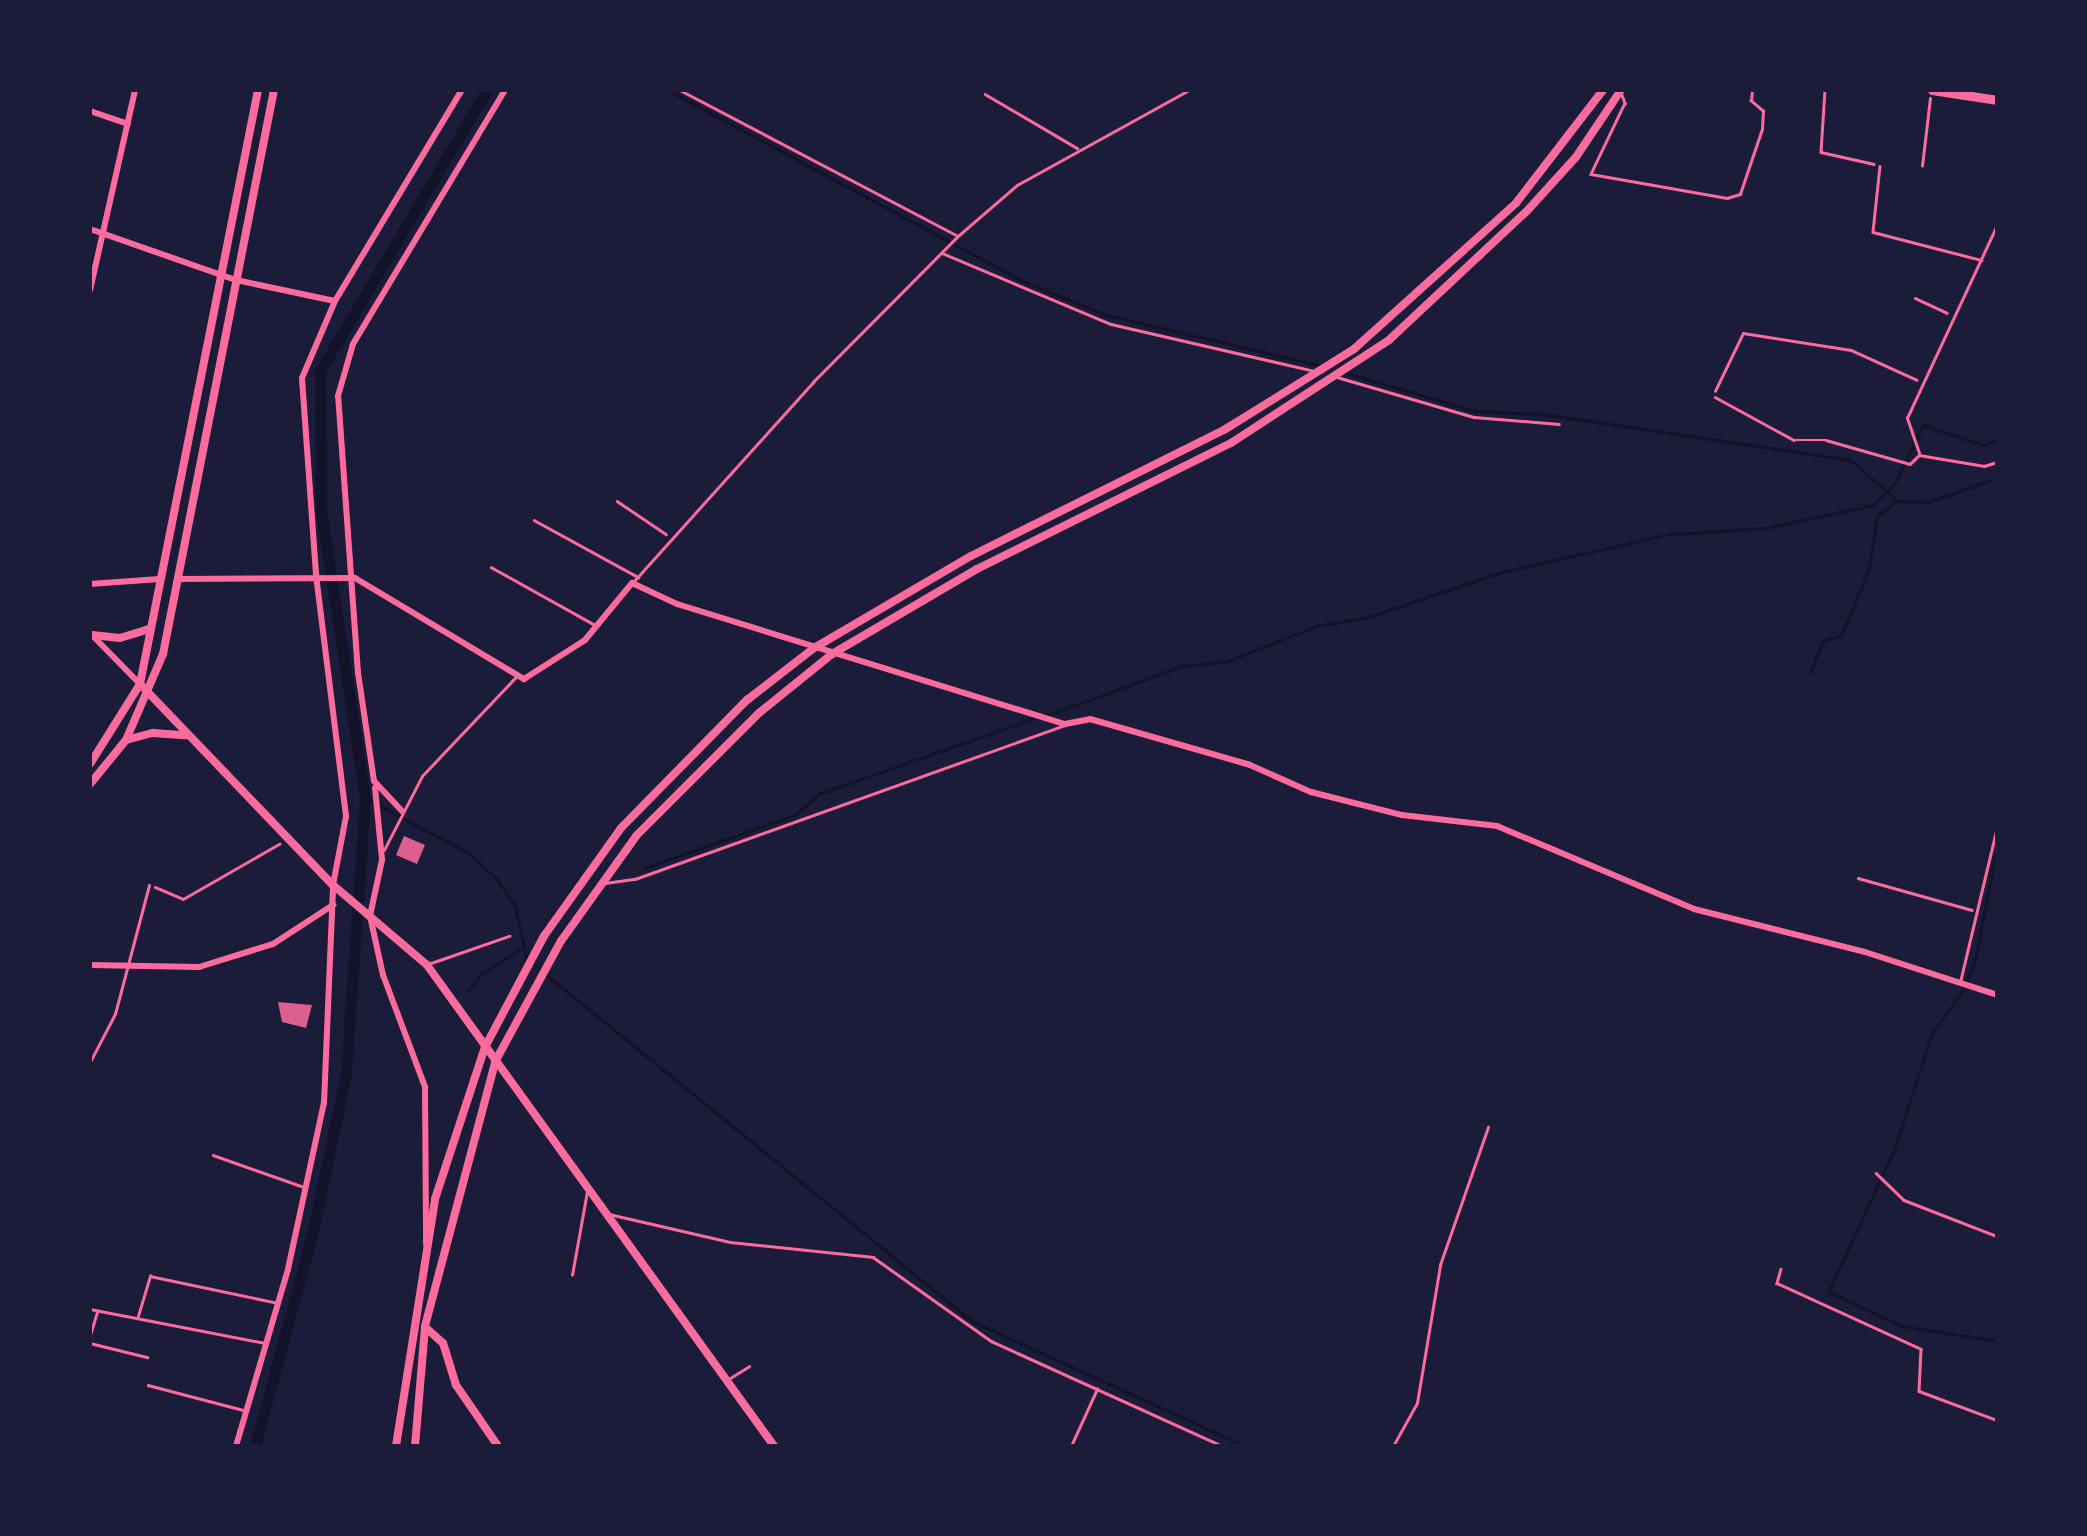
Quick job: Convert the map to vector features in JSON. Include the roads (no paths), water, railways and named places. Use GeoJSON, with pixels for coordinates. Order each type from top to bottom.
{"type":"FeatureCollection","features":[{"type":"Feature","properties":{"kind":"main road"},"geometry":{"type":"LineString","coordinates":[[1932,90],[1996,97]]}},
{"type":"Feature","properties":{"kind":"street"},"geometry":{"type":"LineString","coordinates":[[90,290],[135,90]]}},
{"type":"Feature","properties":{"kind":"street"},"geometry":{"type":"LineString","coordinates":[[90,764],[140,684],[258,90]]}},
{"type":"Feature","properties":{"kind":"street"},"geometry":{"type":"LineString","coordinates":[[90,784],[126,740],[151,694],[274,90]]}},
{"type":"Feature","properties":{"kind":"street"},"geometry":{"type":"LineString","coordinates":[[236,1446],[278,1303],[324,1103],[333,885],[346,816],[316,574],[302,378],[335,302],[462,90]]}},
{"type":"Feature","properties":{"kind":"street"},"geometry":{"type":"LineString","coordinates":[[426,1248],[425,1087],[383,975],[370,916],[384,835],[358,673],[355,578],[337,428],[342,370],[505,90]]}},
{"type":"Feature","properties":{"kind":"street"},"geometry":{"type":"LineString","coordinates":[[396,1446],[426,1248],[450,1144],[485,1046],[534,952],[622,828],[682,761],[814,648],[971,556],[1224,430],[1332,364],[1427,290],[1516,203],[1603,90]]}},
{"type":"Feature","properties":{"kind":"street"},"geometry":{"type":"LineString","coordinates":[[415,1446],[425,1326],[496,1060],[538,979],[601,881],[695,774],[832,654],[977,569],[1230,442],[1338,377],[1480,262],[1576,156],[1620,90]]}},
{"type":"Feature","properties":{"kind":"street"},"geometry":{"type":"LineString","coordinates":[[90,111],[128,124]]}},
{"type":"Feature","properties":{"kind":"street"},"geometry":{"type":"LineString","coordinates":[[90,229],[236,280],[335,302]]}},
{"type":"Feature","properties":{"kind":"street"},"geometry":{"type":"LineString","coordinates":[[177,579],[316,574],[355,578],[515,678],[538,675],[597,626],[635,580],[677,604],[1065,724],[1090,719],[1250,765],[1311,792],[1402,815],[1497,826],[1694,909],[1997,995]]}},
{"type":"Feature","properties":{"kind":"street"},"geometry":{"type":"LineString","coordinates":[[90,584],[160,579]]}},
{"type":"Feature","properties":{"kind":"street"},"geometry":{"type":"LineString","coordinates":[[91,634],[120,638],[150,629]]}},
{"type":"Feature","properties":{"kind":"street"},"geometry":{"type":"LineString","coordinates":[[91,634],[333,885],[427,965],[602,1213],[774,1446]]}},
{"type":"Feature","properties":{"kind":"street"},"geometry":{"type":"LineString","coordinates":[[126,740],[153,732],[187,736]]}},
{"type":"Feature","properties":{"kind":"street"},"geometry":{"type":"LineString","coordinates":[[374,782],[402,810]]}},
{"type":"Feature","properties":{"kind":"street"},"geometry":{"type":"LineString","coordinates":[[90,965],[126,970],[200,967],[272,944],[334,904]]}},
{"type":"Feature","properties":{"kind":"street"},"geometry":{"type":"LineString","coordinates":[[412,1322],[425,1326],[444,1343],[456,1385],[498,1446]]}},
{"type":"Feature","properties":{"kind":"lane"},"geometry":{"type":"LineString","coordinates":[[680,90],[958,236]]}},
{"type":"Feature","properties":{"kind":"lane"},"geometry":{"type":"LineString","coordinates":[[534,520],[635,580],[958,236],[1016,185],[1077,148],[1189,90]]}},
{"type":"Feature","properties":{"kind":"lane"},"geometry":{"type":"LineString","coordinates":[[1620,90],[1625,103],[1591,174],[1727,198],[1740,194],[1762,129],[1764,111],[1751,101],[1752,90]]}},
{"type":"Feature","properties":{"kind":"lane"},"geometry":{"type":"LineString","coordinates":[[984,94],[1077,148]]}},
{"type":"Feature","properties":{"kind":"lane"},"geometry":{"type":"LineString","coordinates":[[1880,166],[1873,232],[1982,261]]}},
{"type":"Feature","properties":{"kind":"lane"},"geometry":{"type":"LineString","coordinates":[[1919,455],[1905,429],[1997,226]]}},
{"type":"Feature","properties":{"kind":"lane"},"geometry":{"type":"LineString","coordinates":[[941,253],[1111,324],[1338,377],[1474,418],[1559,424]]}},
{"type":"Feature","properties":{"kind":"lane"},"geometry":{"type":"LineString","coordinates":[[1715,397],[1794,440],[1826,440],[1910,464],[1919,455]]}},
{"type":"Feature","properties":{"kind":"lane"},"geometry":{"type":"LineString","coordinates":[[1919,455],[1984,466],[1997,462]]}},
{"type":"Feature","properties":{"kind":"lane"},"geometry":{"type":"LineString","coordinates":[[492,567],[597,626]]}},
{"type":"Feature","properties":{"kind":"lane"},"geometry":{"type":"LineString","coordinates":[[384,835],[422,776],[515,678]]}},
{"type":"Feature","properties":{"kind":"lane"},"geometry":{"type":"LineString","coordinates":[[601,881],[634,879],[1065,724]]}},
{"type":"Feature","properties":{"kind":"lane"},"geometry":{"type":"LineString","coordinates":[[1960,984],[1997,827]]}},
{"type":"Feature","properties":{"kind":"lane"},"geometry":{"type":"LineString","coordinates":[[90,1062],[114,1014],[149,885]]}},
{"type":"Feature","properties":{"kind":"lane"},"geometry":{"type":"LineString","coordinates":[[427,965],[510,936]]}},
{"type":"Feature","properties":{"kind":"lane"},"geometry":{"type":"LineString","coordinates":[[1393,1446],[1417,1403],[1440,1265],[1488,1127]]}},
{"type":"Feature","properties":{"kind":"lane"},"geometry":{"type":"LineString","coordinates":[[213,1155],[306,1188]]}},
{"type":"Feature","properties":{"kind":"lane"},"geometry":{"type":"LineString","coordinates":[[1876,1173],[1904,1200],[1997,1236]]}},
{"type":"Feature","properties":{"kind":"lane"},"geometry":{"type":"LineString","coordinates":[[572,1275],[588,1190]]}},
{"type":"Feature","properties":{"kind":"lane"},"geometry":{"type":"LineString","coordinates":[[602,1213],[730,1242],[873,1257],[991,1341],[1222,1446]]}},
{"type":"Feature","properties":{"kind":"lane"},"geometry":{"type":"LineString","coordinates":[[1781,1268],[1776,1283],[1921,1349],[1919,1390],[1997,1420]]}},
{"type":"Feature","properties":{"kind":"lane"},"geometry":{"type":"LineString","coordinates":[[138,1317],[150,1276],[278,1303]]}},
{"type":"Feature","properties":{"kind":"lane"},"geometry":{"type":"LineString","coordinates":[[90,1309],[266,1343]]}},
{"type":"Feature","properties":{"kind":"lane"},"geometry":{"type":"LineString","coordinates":[[90,1335],[97,1310]]}},
{"type":"Feature","properties":{"kind":"lane"},"geometry":{"type":"LineString","coordinates":[[90,1344],[148,1356]]}},
{"type":"Feature","properties":{"kind":"lane"},"geometry":{"type":"LineString","coordinates":[[726,1381],[749,1366]]}},
{"type":"Feature","properties":{"kind":"lane"},"geometry":{"type":"LineString","coordinates":[[148,1384],[246,1410]]}},
{"type":"Feature","properties":{"kind":"lane"},"geometry":{"type":"LineString","coordinates":[[1071,1446],[1097,1389]]}},
{"type":"Feature","properties":{"kind":"waterway"},"geometry":{"type":"LineString","coordinates":[[255,1446],[311,1239],[346,1075],[365,798],[321,509],[320,371],[487,90]]}},
{"type":"Feature","properties":{"kind":"waterway"},"geometry":{"type":"LineString","coordinates":[[668,90],[1022,281],[1107,315],[1322,366]]}},
{"type":"Feature","properties":{"kind":"waterway"},"geometry":{"type":"LineString","coordinates":[[1344,372],[1475,411],[1543,414],[1851,460],[1898,501],[1929,502],[1997,478]]}},
{"type":"Feature","properties":{"kind":"waterway"},"geometry":{"type":"LineString","coordinates":[[1046,716],[1182,666],[1228,661],[1317,626],[1369,617],[1498,573],[1670,534],[1765,528],[1874,505],[1895,483],[1923,425],[1983,445],[1997,440]]}},
{"type":"Feature","properties":{"kind":"waterway"},"geometry":{"type":"LineString","coordinates":[[1810,673],[1823,640],[1841,636],[1869,569],[1877,516],[1897,501]]}},
{"type":"Feature","properties":{"kind":"waterway"},"geometry":{"type":"LineString","coordinates":[[644,868],[795,815],[819,794],[1038,717]]}},
{"type":"Feature","properties":{"kind":"waterway"},"geometry":{"type":"LineString","coordinates":[[365,798],[469,853],[498,880],[515,905],[527,958],[541,970]]}},
{"type":"Feature","properties":{"kind":"waterway"},"geometry":{"type":"LineString","coordinates":[[1997,849],[1976,959],[1961,994],[1932,1034],[1895,1149],[1829,1292],[1902,1326],[1997,1341]]}},
{"type":"Feature","properties":{"kind":"waterway"},"geometry":{"type":"LineString","coordinates":[[467,992],[481,974],[524,947]]}},
{"type":"Feature","properties":{"kind":"waterway"},"geometry":{"type":"LineString","coordinates":[[547,975],[972,1321],[1245,1446]]}}]}
